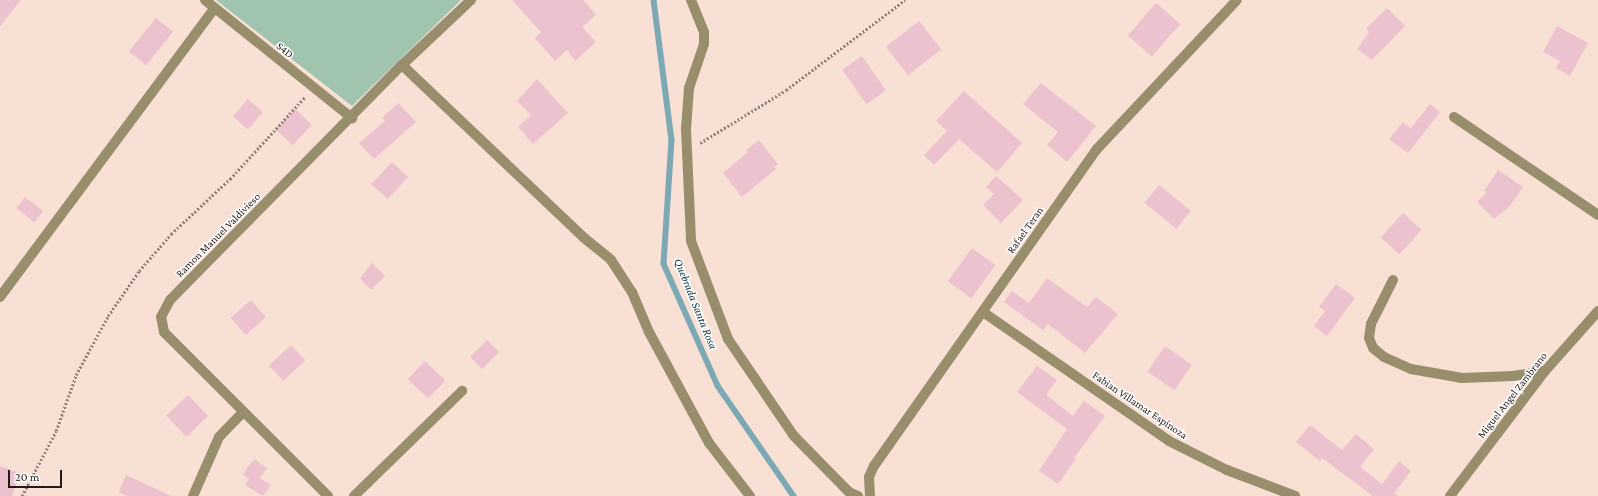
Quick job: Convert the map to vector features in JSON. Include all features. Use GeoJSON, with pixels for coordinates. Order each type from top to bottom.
{"type":"FeatureCollection","features":[{"type":"Feature","properties":{"kind":"street","name":"S4D"},"geometry":{"type":"LineString","coordinates":[[205,0],[352,118]]}},
{"type":"Feature","properties":{"kind":"street","name":"Ramon Manuel Valdivieso"},"geometry":{"type":"LineString","coordinates":[[328,496],[164,332],[161,317],[170,300],[352,118],[402,65],[471,0]]}},
{"type":"Feature","properties":{"kind":"street"},"geometry":{"type":"LineString","coordinates":[[691,0],[704,33],[704,44],[689,88],[686,152],[691,241],[728,339],[794,436],[849,492],[858,496]]}},
{"type":"Feature","properties":{"kind":"street","name":"Rafael Teran"},"geometry":{"type":"LineString","coordinates":[[870,496],[869,477],[874,466],[1097,149],[1237,0]]}},
{"type":"Feature","properties":{"kind":"street"},"geometry":{"type":"LineString","coordinates":[[0,297],[215,8]]}},
{"type":"Feature","properties":{"kind":"street"},"geometry":{"type":"LineString","coordinates":[[402,65],[583,237],[611,260],[632,292],[649,332],[709,443],[750,496]]}},
{"type":"Feature","properties":{"kind":"street"},"geometry":{"type":"LineString","coordinates":[[1454,117],[1598,215]]}},
{"type":"Feature","properties":{"kind":"street"},"geometry":{"type":"LineString","coordinates":[[1393,280],[1372,324],[1369,338],[1373,348],[1384,357],[1411,369],[1462,378],[1513,376],[1544,371]]}},
{"type":"Feature","properties":{"kind":"street","name":"Miguel Angel Zambrano"},"geometry":{"type":"LineString","coordinates":[[1450,496],[1544,371],[1598,311]]}},
{"type":"Feature","properties":{"kind":"street","name":"Fabian Villamar Espinoza"},"geometry":{"type":"LineString","coordinates":[[983,312],[1169,441],[1227,470],[1295,496]]}},
{"type":"Feature","properties":{"kind":"street"},"geometry":{"type":"LineString","coordinates":[[354,496],[462,391]]}},
{"type":"Feature","properties":{"kind":"street"},"geometry":{"type":"LineString","coordinates":[[193,496],[219,437],[243,412]]}},
{"type":"Feature","properties":{"kind":"path"},"geometry":{"type":"LineString","coordinates":[[686,152],[786,90],[905,0]]}},
{"type":"Feature","properties":{"kind":"path"},"geometry":{"type":"LineString","coordinates":[[22,496],[56,431],[76,375],[108,316],[139,271],[171,234],[230,179],[313,88]]}},
{"type":"Feature","properties":{"kind":"green space"},"geometry":{"type":"Polygon","coordinates":[[[216,0],[461,0],[352,106],[216,0]]]}},
{"type":"Feature","properties":{"kind":"building"},"geometry":{"type":"Polygon","coordinates":[[[0,0],[21,0],[0,26],[0,0]]]}},
{"type":"Feature","properties":{"kind":"building"},"geometry":{"type":"Polygon","coordinates":[[[512,0],[583,0],[596,15],[582,27],[596,42],[575,61],[567,50],[555,61],[535,38],[541,32],[512,0]]]}},
{"type":"Feature","properties":{"kind":"building"},"geometry":{"type":"Polygon","coordinates":[[[1156,3],[1180,24],[1152,56],[1128,35],[1156,3]]]}},
{"type":"Feature","properties":{"kind":"building"},"geometry":{"type":"Polygon","coordinates":[[[1387,8],[1405,26],[1372,60],[1357,49],[1369,32],[1366,29],[1387,8]]]}},
{"type":"Feature","properties":{"kind":"building"},"geometry":{"type":"Polygon","coordinates":[[[156,18],[173,32],[146,65],[129,51],[156,18]]]}},
{"type":"Feature","properties":{"kind":"building"},"geometry":{"type":"Polygon","coordinates":[[[919,21],[941,49],[908,75],[886,47],[919,21]]]}},
{"type":"Feature","properties":{"kind":"building"},"geometry":{"type":"Polygon","coordinates":[[[1557,26],[1588,43],[1570,76],[1556,68],[1560,61],[1543,52],[1557,26]]]}},
{"type":"Feature","properties":{"kind":"building"},"geometry":{"type":"Polygon","coordinates":[[[862,56],[886,90],[866,104],[842,70],[862,56]]]}},
{"type":"Feature","properties":{"kind":"building"},"geometry":{"type":"Polygon","coordinates":[[[537,79],[568,113],[533,144],[518,127],[531,115],[517,101],[537,79]]]}},
{"type":"Feature","properties":{"kind":"building"},"geometry":{"type":"Polygon","coordinates":[[[1041,83],[1096,126],[1067,162],[1047,145],[1058,132],[1023,104],[1041,83]]]}},
{"type":"Feature","properties":{"kind":"building"},"geometry":{"type":"Polygon","coordinates":[[[964,91],[1022,143],[997,172],[959,139],[934,165],[924,155],[947,131],[936,121],[964,91]]]}},
{"type":"Feature","properties":{"kind":"building"},"geometry":{"type":"Polygon","coordinates":[[[248,99],[263,112],[248,129],[233,116],[248,99]]]}},
{"type":"Feature","properties":{"kind":"building"},"geometry":{"type":"Polygon","coordinates":[[[398,103],[416,122],[374,159],[359,143],[385,121],[382,118],[398,103]]]}},
{"type":"Feature","properties":{"kind":"building"},"geometry":{"type":"Polygon","coordinates":[[[1430,104],[1440,112],[1408,153],[1389,139],[1403,122],[1411,128],[1430,104]]]}},
{"type":"Feature","properties":{"kind":"building"},"geometry":{"type":"Polygon","coordinates":[[[295,109],[312,125],[293,145],[276,129],[295,109]]]}},
{"type":"Feature","properties":{"kind":"building"},"geometry":{"type":"Polygon","coordinates":[[[759,140],[778,164],[774,167],[776,169],[742,197],[723,173],[748,152],[746,150],[759,140]]]}},
{"type":"Feature","properties":{"kind":"building"},"geometry":{"type":"Polygon","coordinates":[[[392,162],[408,177],[388,199],[372,184],[392,162]]]}},
{"type":"Feature","properties":{"kind":"building"},"geometry":{"type":"Polygon","coordinates":[[[1498,170],[1523,187],[1509,207],[1494,219],[1477,202],[1487,192],[1484,191],[1498,170]]]}},
{"type":"Feature","properties":{"kind":"building"},"geometry":{"type":"Polygon","coordinates":[[[996,176],[1023,200],[1001,223],[983,205],[994,194],[986,187],[996,176]]]}},
{"type":"Feature","properties":{"kind":"building"},"geometry":{"type":"Polygon","coordinates":[[[1159,185],[1191,211],[1176,229],[1145,203],[1159,185]]]}},
{"type":"Feature","properties":{"kind":"building"},"geometry":{"type":"Polygon","coordinates":[[[25,197],[43,211],[35,222],[16,208],[25,197]]]}},
{"type":"Feature","properties":{"kind":"building"},"geometry":{"type":"Polygon","coordinates":[[[1403,213],[1422,230],[1399,254],[1381,238],[1403,213]]]}},
{"type":"Feature","properties":{"kind":"building"},"geometry":{"type":"Polygon","coordinates":[[[972,248],[995,265],[971,298],[948,281],[972,248]]]}},
{"type":"Feature","properties":{"kind":"building"},"geometry":{"type":"Polygon","coordinates":[[[372,263],[385,276],[371,290],[360,278],[372,263]]]}},
{"type":"Feature","properties":{"kind":"building"},"geometry":{"type":"Polygon","coordinates":[[[1047,278],[1087,307],[1096,297],[1118,314],[1085,353],[1048,324],[1043,330],[1004,302],[1012,291],[1029,303],[1047,278]]]}},
{"type":"Feature","properties":{"kind":"building"},"geometry":{"type":"Polygon","coordinates":[[[1336,284],[1355,298],[1327,336],[1314,326],[1325,311],[1319,307],[1336,284]]]}},
{"type":"Feature","properties":{"kind":"building"},"geometry":{"type":"Polygon","coordinates":[[[251,300],[266,317],[246,335],[231,318],[251,300]]]}},
{"type":"Feature","properties":{"kind":"building"},"geometry":{"type":"Polygon","coordinates":[[[487,340],[499,352],[482,369],[470,357],[487,340]]]}},
{"type":"Feature","properties":{"kind":"building"},"geometry":{"type":"Polygon","coordinates":[[[291,345],[305,360],[283,381],[269,365],[291,345]]]}},
{"type":"Feature","properties":{"kind":"building"},"geometry":{"type":"Polygon","coordinates":[[[1165,346],[1192,365],[1174,390],[1147,371],[1165,346]]]}},
{"type":"Feature","properties":{"kind":"building"},"geometry":{"type":"Polygon","coordinates":[[[425,361],[445,380],[428,398],[408,379],[425,361]]]}},
{"type":"Feature","properties":{"kind":"building"},"geometry":{"type":"Polygon","coordinates":[[[1037,366],[1057,380],[1046,395],[1073,416],[1084,401],[1105,416],[1074,458],[1076,459],[1058,484],[1039,471],[1067,429],[1017,392],[1037,366]]]}},
{"type":"Feature","properties":{"kind":"building"},"geometry":{"type":"Polygon","coordinates":[[[188,395],[208,416],[187,437],[166,416],[188,395]]]}},
{"type":"Feature","properties":{"kind":"building"},"geometry":{"type":"Polygon","coordinates":[[[1310,425],[1342,450],[1356,434],[1374,449],[1360,467],[1382,484],[1399,461],[1411,471],[1394,493],[1398,496],[1373,496],[1322,458],[1320,461],[1296,442],[1310,425]]]}},
{"type":"Feature","properties":{"kind":"building"},"geometry":{"type":"Polygon","coordinates":[[[254,459],[267,468],[260,478],[271,485],[263,496],[245,485],[249,479],[243,474],[254,459]]]}},
{"type":"Feature","properties":{"kind":"building"},"geometry":{"type":"Polygon","coordinates":[[[0,466],[20,473],[12,496],[0,496],[0,466]]]}},
{"type":"Feature","properties":{"kind":"building"},"geometry":{"type":"Polygon","coordinates":[[[126,475],[171,496],[127,496],[119,492],[126,475]]]}},
{"type":"Feature","properties":{"kind":"waterway","name":"Quebrada Santa Rosa"},"geometry":{"type":"LineString","coordinates":[[654,0],[672,140],[664,264],[718,386],[794,496]]}}]}
